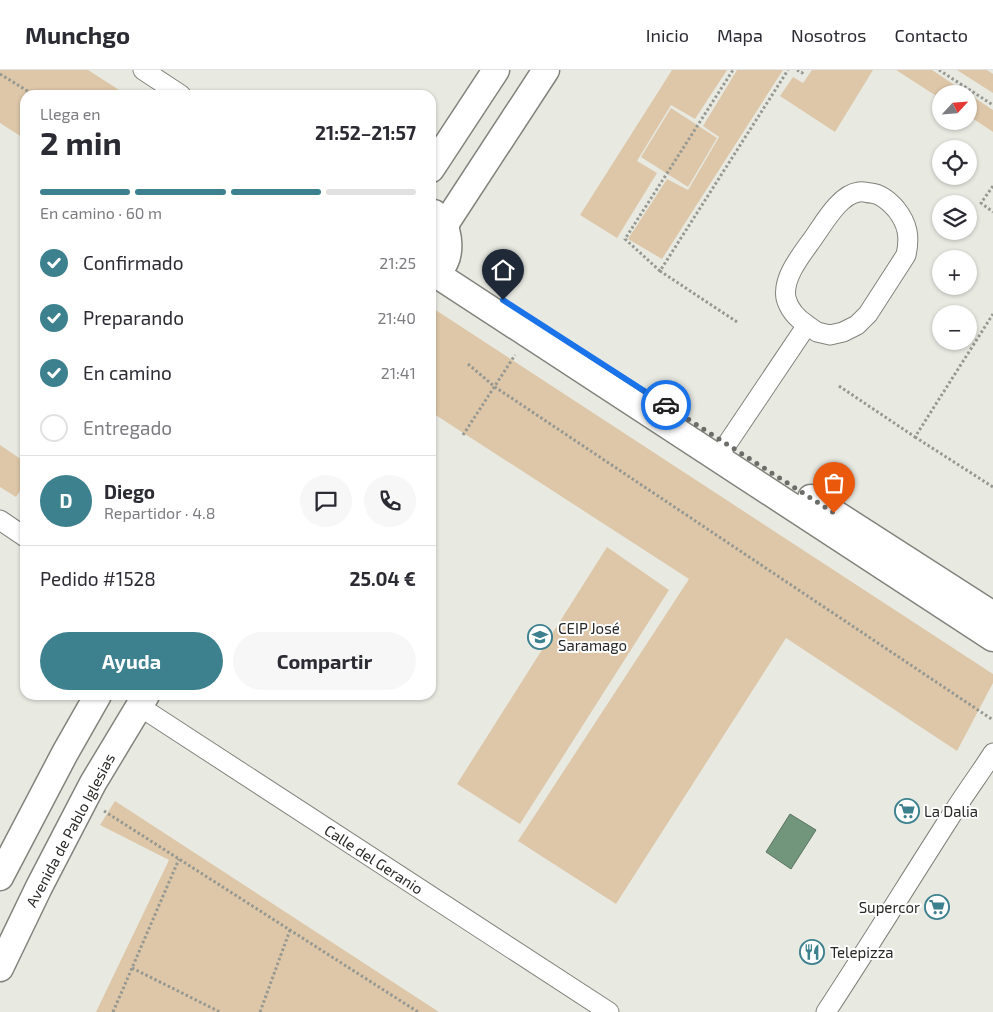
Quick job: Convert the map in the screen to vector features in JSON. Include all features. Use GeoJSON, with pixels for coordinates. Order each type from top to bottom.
{"type":"FeatureCollection","features":[{"type":"Feature","properties":{"kind":"street"},"geometry":{"type":"LineString","coordinates":[[436,161],[496,70]]}},
{"type":"Feature","properties":{"kind":"street"},"geometry":{"type":"LineString","coordinates":[[438,219],[448,220],[546,70]]}},
{"type":"Feature","properties":{"kind":"street"},"geometry":{"type":"LineString","coordinates":[[149,72],[174,90]]}},
{"type":"Feature","properties":{"kind":"street"},"geometry":{"type":"LineString","coordinates":[[858,192],[874,194],[889,201],[901,214],[908,230],[906,255],[868,314],[857,325],[843,332],[830,335],[817,332],[807,326],[797,318],[786,298],[787,282],[794,266],[837,204],[847,197],[858,192]]}},
{"type":"Feature","properties":{"kind":"street"},"geometry":{"type":"LineString","coordinates":[[437,271],[448,251],[448,237],[438,219]]}},
{"type":"Feature","properties":{"kind":"street"},"geometry":{"type":"LineString","coordinates":[[437,271],[727,444],[993,615]]}},
{"type":"Feature","properties":{"kind":"street"},"geometry":{"type":"LineString","coordinates":[[437,271],[993,638]]}},
{"type":"Feature","properties":{"kind":"street"},"geometry":{"type":"LineString","coordinates":[[727,444],[807,326]]}},
{"type":"Feature","properties":{"kind":"street"},"geometry":{"type":"LineString","coordinates":[[0,520],[20,534]]}},
{"type":"Feature","properties":{"kind":"street"},"geometry":{"type":"LineString","coordinates":[[0,877],[95,700]]}},
{"type":"Feature","properties":{"kind":"street","name":"Avenida de Pablo Iglesias"},"geometry":{"type":"LineString","coordinates":[[0,968],[39,886],[92,783],[142,700]]}},
{"type":"Feature","properties":{"kind":"street","name":"Calle del Geranio"},"geometry":{"type":"LineString","coordinates":[[142,700],[609,1012]]}},
{"type":"Feature","properties":{"kind":"street"},"geometry":{"type":"LineString","coordinates":[[826,1012],[950,816],[993,752]]}},
{"type":"Feature","properties":{"kind":"path"},"geometry":{"type":"LineString","coordinates":[[733,70],[624,239],[660,271],[737,322]]}},
{"type":"Feature","properties":{"kind":"path"},"geometry":{"type":"LineString","coordinates":[[660,271],[788,70]]}},
{"type":"Feature","properties":{"kind":"path"},"geometry":{"type":"LineString","coordinates":[[797,70],[802,73],[804,70]]}},
{"type":"Feature","properties":{"kind":"path"},"geometry":{"type":"LineString","coordinates":[[939,70],[993,105]]}},
{"type":"Feature","properties":{"kind":"path"},"geometry":{"type":"LineString","coordinates":[[0,74],[26,90]]}},
{"type":"Feature","properties":{"kind":"path"},"geometry":{"type":"LineString","coordinates":[[993,186],[981,204],[993,212]]}},
{"type":"Feature","properties":{"kind":"path"},"geometry":{"type":"LineString","coordinates":[[915,437],[993,314]]}},
{"type":"Feature","properties":{"kind":"path"},"geometry":{"type":"LineString","coordinates":[[463,435],[515,355]]}},
{"type":"Feature","properties":{"kind":"path"},"geometry":{"type":"LineString","coordinates":[[468,364],[495,387],[993,720]]}},
{"type":"Feature","properties":{"kind":"path"},"geometry":{"type":"LineString","coordinates":[[840,386],[993,487]]}},
{"type":"Feature","properties":{"kind":"path"},"geometry":{"type":"LineString","coordinates":[[101,809],[418,1012]]}},
{"type":"Feature","properties":{"kind":"path"},"geometry":{"type":"LineString","coordinates":[[113,1012],[180,859]]}},
{"type":"Feature","properties":{"kind":"path"},"geometry":{"type":"LineString","coordinates":[[260,1012],[290,930]]}},
{"type":"Feature","properties":{"kind":"path"},"geometry":{"type":"LineString","coordinates":[[132,968],[220,1012]]}},
{"type":"Feature","properties":{"kind":"shaded area"},"geometry":{"type":"Polygon","coordinates":[[[0,70],[88,70],[119,90],[20,90],[20,136],[0,123],[0,70]]]}},
{"type":"Feature","properties":{"kind":"shaded area"},"geometry":{"type":"Polygon","coordinates":[[[672,70],[727,70],[695,119],[671,105],[637,161],[657,173],[617,238],[580,215],[672,70]]]}},
{"type":"Feature","properties":{"kind":"shaded area"},"geometry":{"type":"Polygon","coordinates":[[[737,70],[783,70],[662,259],[628,239],[667,179],[688,190],[719,137],[703,126],[737,70]]]}},
{"type":"Feature","properties":{"kind":"shaded area"},"geometry":{"type":"Polygon","coordinates":[[[812,70],[873,70],[835,132],[780,96],[793,77],[803,83],[812,70]]]}},
{"type":"Feature","properties":{"kind":"shaded area"},"geometry":{"type":"Polygon","coordinates":[[[896,70],[932,70],[954,85],[932,85],[932,93],[896,70]]]}},
{"type":"Feature","properties":{"kind":"shaded area"},"geometry":{"type":"Polygon","coordinates":[[[957,70],[987,70],[993,74],[993,93],[957,70]]]}},
{"type":"Feature","properties":{"kind":"shaded area"},"geometry":{"type":"Polygon","coordinates":[[[978,100],[993,110],[993,132],[978,122],[978,100]]]}},
{"type":"Feature","properties":{"kind":"shaded area"},"geometry":{"type":"Polygon","coordinates":[[[671,108],[717,138],[688,187],[641,157],[671,108]]]}},
{"type":"Feature","properties":{"kind":"shaded area"},"geometry":{"type":"Polygon","coordinates":[[[436,310],[993,674],[993,683],[957,751],[786,638],[616,904],[518,841],[689,579],[436,415],[436,310]]]}},
{"type":"Feature","properties":{"kind":"shaded area"},"geometry":{"type":"Polygon","coordinates":[[[0,445],[20,459],[20,491],[16,497],[0,487],[0,445]]]}},
{"type":"Feature","properties":{"kind":"shaded area"},"geometry":{"type":"Polygon","coordinates":[[[607,547],[669,590],[520,824],[457,784],[607,547]]]}},
{"type":"Feature","properties":{"kind":"shaded area"},"geometry":{"type":"Polygon","coordinates":[[[115,801],[439,1012],[96,1012],[169,860],[100,825],[115,801]]]}},
{"type":"Feature","properties":{"kind":"shaded area"},"geometry":{"type":"Polygon","coordinates":[[[790,814],[816,830],[791,869],[766,852],[790,814]]]}},
{"type":"Feature","properties":{"kind":"way so far"},"geometry":{"type":"LineString","coordinates":[[666,405],[834,513]]}},
{"type":"Feature","properties":{"kind":"place","name":"CEIP José Saramago"},"geometry":{"type":"Point","coordinates":[540,637]}},
{"type":"Feature","properties":{"kind":"place","name":"La Dalia"},"geometry":{"type":"Point","coordinates":[907,811]}},
{"type":"Feature","properties":{"kind":"place","name":"Supercor"},"geometry":{"type":"Point","coordinates":[937,907]}},
{"type":"Feature","properties":{"kind":"place","name":"Telepizza"},"geometry":{"type":"Point","coordinates":[812,952]}},
{"type":"Feature","properties":{"kind":"route"},"geometry":{"type":"LineString","coordinates":[[503,300],[666,405]]}}]}
